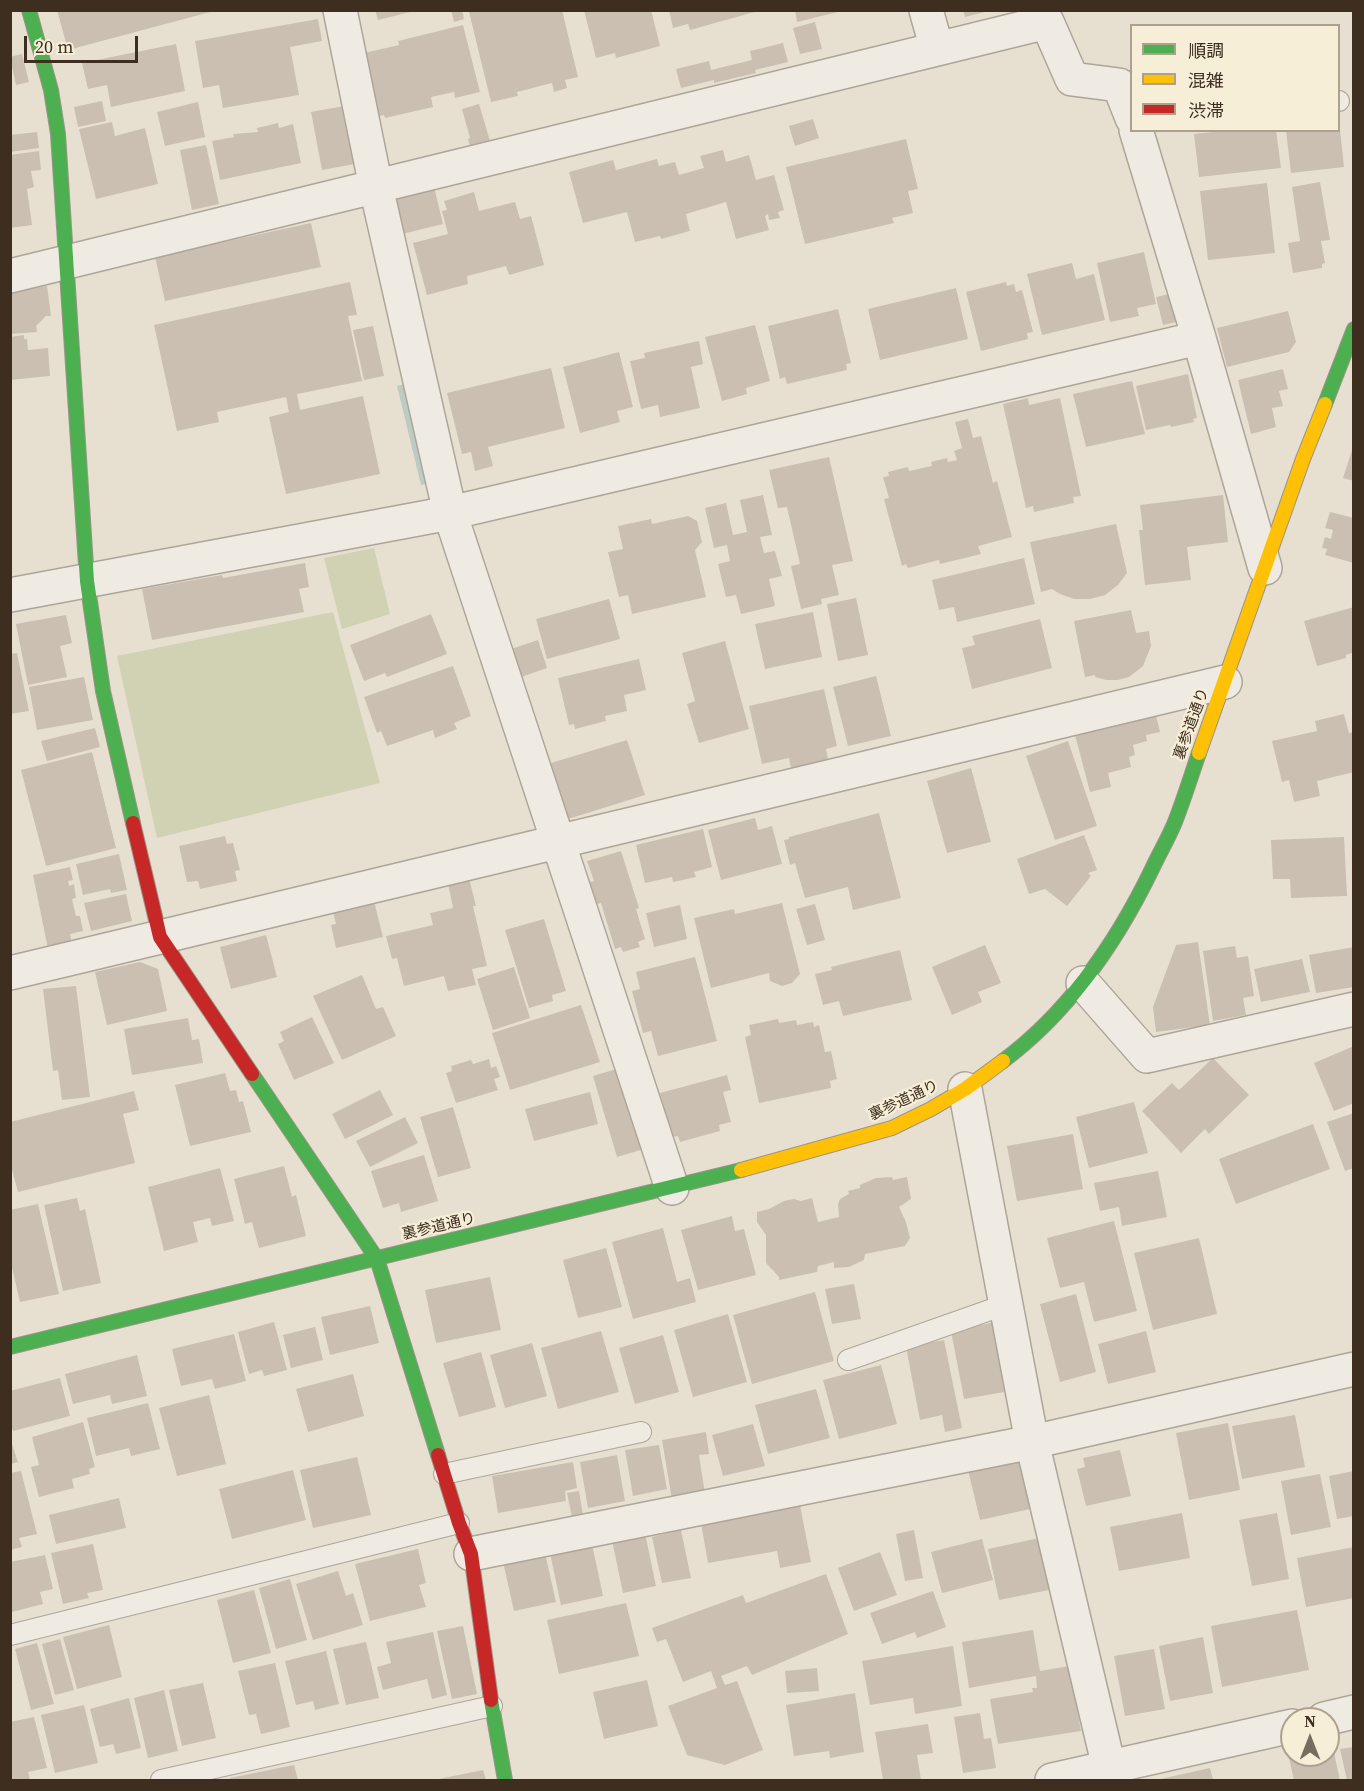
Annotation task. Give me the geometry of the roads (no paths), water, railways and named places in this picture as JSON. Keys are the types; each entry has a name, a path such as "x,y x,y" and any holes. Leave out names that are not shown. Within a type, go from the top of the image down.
{"street":[{"path":"29,10 51,90 58,134 87,581 103,691 160,937 377,1259 459,1523 471,1554 492,1706 506,1780"},
{"path":"340,10 376,187 450,513 672,1188"},
{"path":"926,10 937,50"},
{"path":"10,276 1047,22 1072,79 1119,85 1130,110"},
{"path":"1139,132 1264,568"},
{"name":"裏参道通り","path":"10,1347 772,1163 892,1128 965,1089 1050,1020 1112,944 1136,903 1174,824 1264,568 1353,329"},
{"path":"10,595 450,513 1199,338"},
{"path":"10,973 1225,682"},
{"path":"1083,982 1147,1056 1353,1010"},
{"path":"965,1089 1032,1442 1111,1774"},
{"path":"471,1554 1032,1442 1353,1369"},
{"path":"1052,1780 1111,1774 1280,1729"}],"lane":[{"path":"848,1360 1007,1304"},
{"path":"444,1474 641,1431"},
{"path":"10,1635 459,1523"},
{"path":"161,1780 492,1706"}]}
